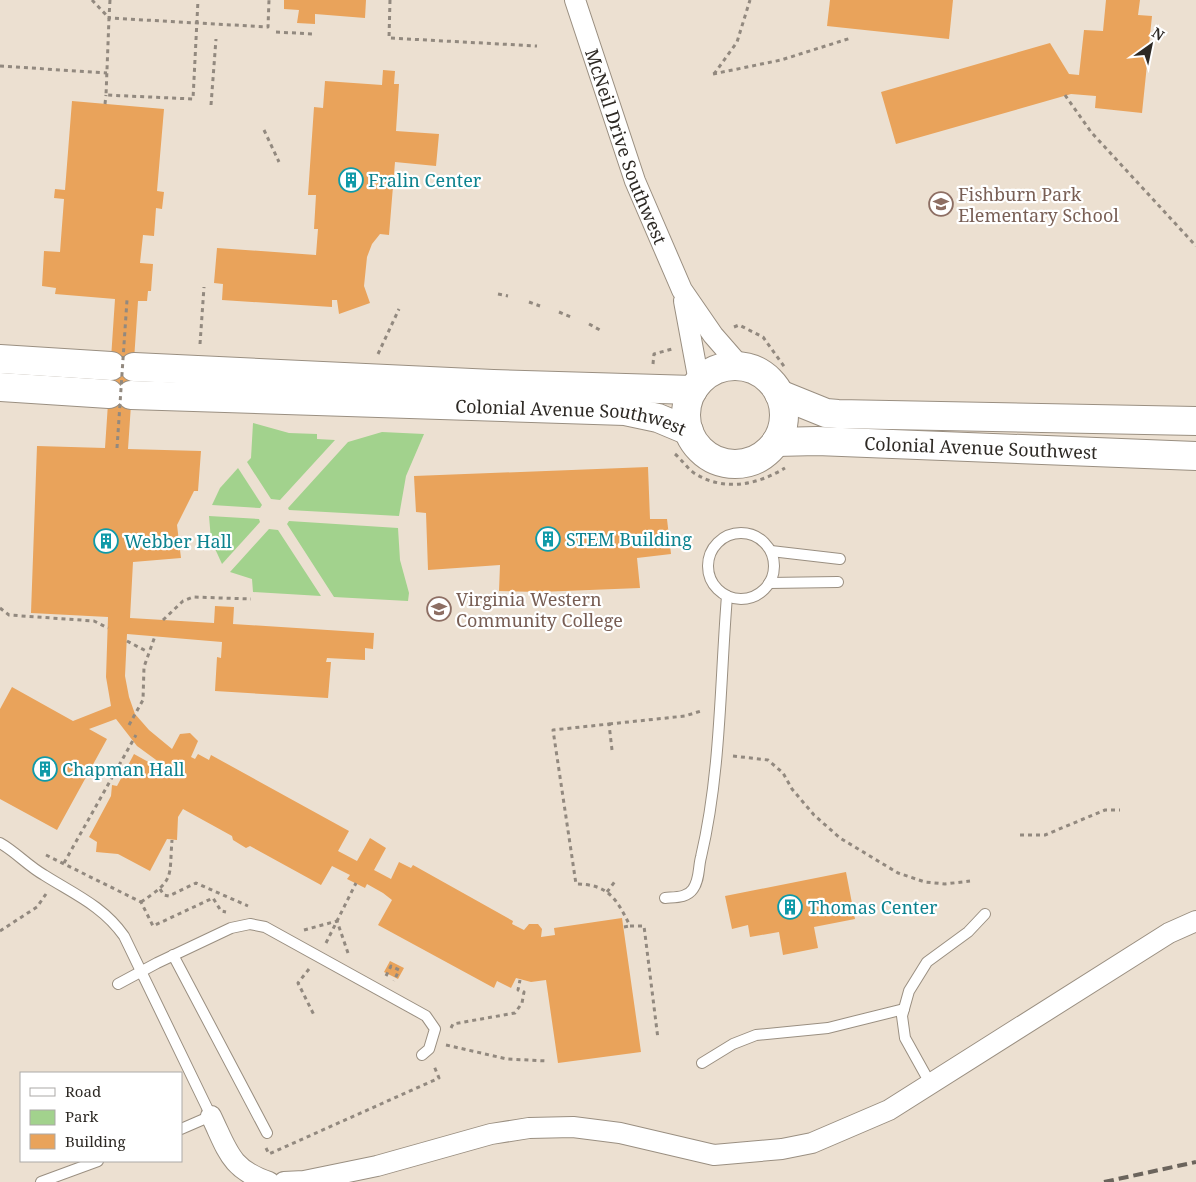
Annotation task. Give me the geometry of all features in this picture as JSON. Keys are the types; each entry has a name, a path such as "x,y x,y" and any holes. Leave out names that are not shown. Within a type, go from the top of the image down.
{"main road":[{"name":"Colonial Avenue Southwest","path":"0,359 493,384 696,386"},
{"name":"Colonial Avenue Southwest","path":"740,366 762,374 774,385 784,384 826,413 1196,422"},
{"path":"689,431 686,420 687,404 696,386 716,370 740,366"},
{"path":"776,442 781,433 784,417 784,384"},
{"name":"Colonial Avenue Southwest","path":"0,387 120,395 625,412 658,418 689,431 698,448 711,459 727,464 744,464 760,458 776,442 817,441 1196,456"}],"street":[{"name":"McNeil Drive Southwest","path":"575,0 635,181 682,290 716,339 740,366"},
{"name":"McNeil Drive Southwest","path":"682,290 696,386"},
{"path":"284,1182 304,1181 377,1166 491,1134 529,1128 573,1127 620,1133 714,1155 782,1149 812,1143 889,1110 1169,933 1196,922"},
{"path":"210,1116 234,1162 248,1175 269,1182"}],"lane":[{"path":"742,532 760,538 771,551 774,568 769,583 758,595 743,599 727,596 711,582 706,564 712,548 724,536 742,532"},
{"path":"771,551 840,559"},
{"path":"769,583 838,582"},
{"path":"665,898 684,897 692,891 698,880 698,867 710,817 727,596"},
{"path":"0,844 101,910 114,922 124,936 210,1116 182,1129"},
{"path":"930,1083 905,1038 902,1016 909,990 927,962 968,932 984,914"},
{"path":"118,984 173,955 231,928 250,924 265,927 426,1016 436,1029 434,1041 430,1049 422,1055"},
{"path":"173,955 267,1133"},
{"path":"702,1063 733,1044 756,1035 828,1028 904,1010"},
{"path":"42,1182 95,1162"}],"path":[{"path":"92,0 109,18 268,27 269,0"},
{"path":"105,104 110,0"},
{"path":"106,94 193,99 198,0"},
{"path":"390,0 389,38 536,46"},
{"path":"750,0 737,42 713,74 780,60 851,38"},
{"path":"276,32 313,34"},
{"path":"211,105 216,39"},
{"path":"0,66 107,73"},
{"path":"1065,95 1090,132 1196,246"},
{"path":"264,130 278,162"},
{"path":"200,344 204,287"},
{"path":"498,294 508,296"},
{"path":"117,448 127,300"},
{"path":"529,302 540,306"},
{"path":"378,354 399,309"},
{"path":"559,312 571,316"},
{"path":"589,324 600,330"},
{"path":"731,328 739,325 763,337 784,384"},
{"path":"653,369 654,354 677,348"},
{"path":"669,450 693,472 710,481 728,484 748,484 764,480 793,464"},
{"path":"164,620 184,601 193,597 251,599"},
{"path":"0,608 9,615 94,621 108,628"},
{"path":"129,725 143,700 143,676 148,652 155,636"},
{"path":"126,641 148,652"},
{"path":"630,926 620,904 607,892 590,884 576,884 554,730 686,716 701,711"},
{"path":"610,724 612,750"},
{"path":"0,931 36,908 54,881 136,735"},
{"path":"715,755 768,760 782,772 792,789 814,815 840,838 898,873 925,882 945,884 970,881"},
{"path":"1020,835 1045,835 1106,810 1120,810"},
{"path":"140,902 160,889 168,881 172,840"},
{"path":"41,852 140,902 150,920"},
{"path":"607,892 616,880"},
{"path":"160,889 164,895 169,896 196,883 248,907"},
{"path":"315,1017 298,983 319,956 356,883"},
{"path":"210,889 213,898"},
{"path":"298,932 337,921"},
{"path":"337,921 350,958"},
{"path":"624,927 644,926 658,1039"},
{"path":"385,979 392,966 399,970 393,983"},
{"path":"450,1030 454,1024 514,1013 522,1003 524,992 518,990 520,980"},
{"path":"434,1041 506,1059 547,1062"},
{"path":"263,1144 269,1154 439,1078 433,1060"}],"green space":[{"path":"253,423 289,433 317,434 317,439 335,440 280,500 271,499 247,462 251,458"},
{"path":"382,432 424,434 406,476 399,516 289,510 288,508 348,442"},
{"path":"238,468 262,505 260,508 212,505 220,488"},
{"path":"209,516 259,519 260,522 222,564 211,540"},
{"path":"289,521 398,528 400,560 409,593 408,601 334,597 287,524"},
{"path":"269,529 278,530 321,596 253,592 252,579 230,572"}],"building":[{"path":"284,0 366,0 365,18 315,14 315,24 297,23 299,10 284,9"},
{"path":"830,0 953,0 949,39 827,26"},
{"path":"1106,0 1140,0 1138,15 1152,16 1142,113 1095,108 1096,96 1071,94 896,144 881,92 1050,43 1069,74 1079,75 1084,30 1103,31"},
{"name":"Fralin Center","path":"383,70 395,71 394,84 399,84 396,131 439,134 436,166 395,162 389,235 380,234 372,244 367,257 364,286 370,303 339,314 337,300 332,300 332,307 222,300 223,284 214,283 217,248 316,255 318,229 314,229 316,195 308,195 314,107 323,108 325,81 382,85"},
{"path":"72,101 164,109 157,191 164,192 162,209 156,208 154,236 143,235 140,263 153,264 151,291 148,291 147,301 138,301 128,449 201,451 198,491 194,491 177,525 181,558 133,562 130,618 214,623 215,606 234,607 233,624 374,633 373,649 365,648 365,660 327,658 326,662 331,662 328,698 215,691 217,657 221,658 222,642 127,634 125,676 135,714 149,730 172,749 180,734 190,733 198,741 191,757 195,759 198,754 209,760 211,755 349,831 338,851 357,861 370,838 386,848 374,870 391,879 399,862 411,868 413,865 513,921 512,924 524,930 529,924 538,924 542,929 541,937 555,935 554,928 622,918 641,1052 558,1063 546,980 531,982 516,978 511,988 497,981 494,988 378,925 392,900 383,893 367,884 365,888 347,879 350,875 332,866 321,885 250,846 246,848 233,840 232,836 183,809 178,817 177,840 167,839 150,871 118,854 96,852 97,842 89,837 111,796 112,785 117,786 134,754 161,769 163,765 137,746 116,719 89,729 107,739 57,830 0,799 0,709 12,687 73,721 111,706 106,677 108,617 31,613 37,446 105,448 115,299 55,294 56,288 42,286 44,251 60,252 64,199 54,198 55,189 65,190"},
{"name":"STEM Building","path":"648,467 650,519 667,519 671,554 637,558 640,588 539,592 499,591 500,565 428,570 426,513 416,512 414,476"},
{"name":"Thomas Center","path":"846,872 855,919 814,927 818,948 783,955 779,932 750,937 748,925 732,929 725,896"},
{"path":"390,961 404,968 398,979 384,972"}],"railway":[{"path":"1104,1182 1196,1162"}],"place":[{"name":"Fralin Center","path":"351,180"},
{"name":"Fishburn Park Elementary School","path":"941,204"},
{"name":"STEM Building","path":"548,539"},
{"name":"Webber Hall","path":"106,541"},
{"name":"Virginia Western Community College","path":"439,609"},
{"name":"Chapman Hall","path":"45,769"},
{"name":"Thomas Center","path":"790,907"}]}
